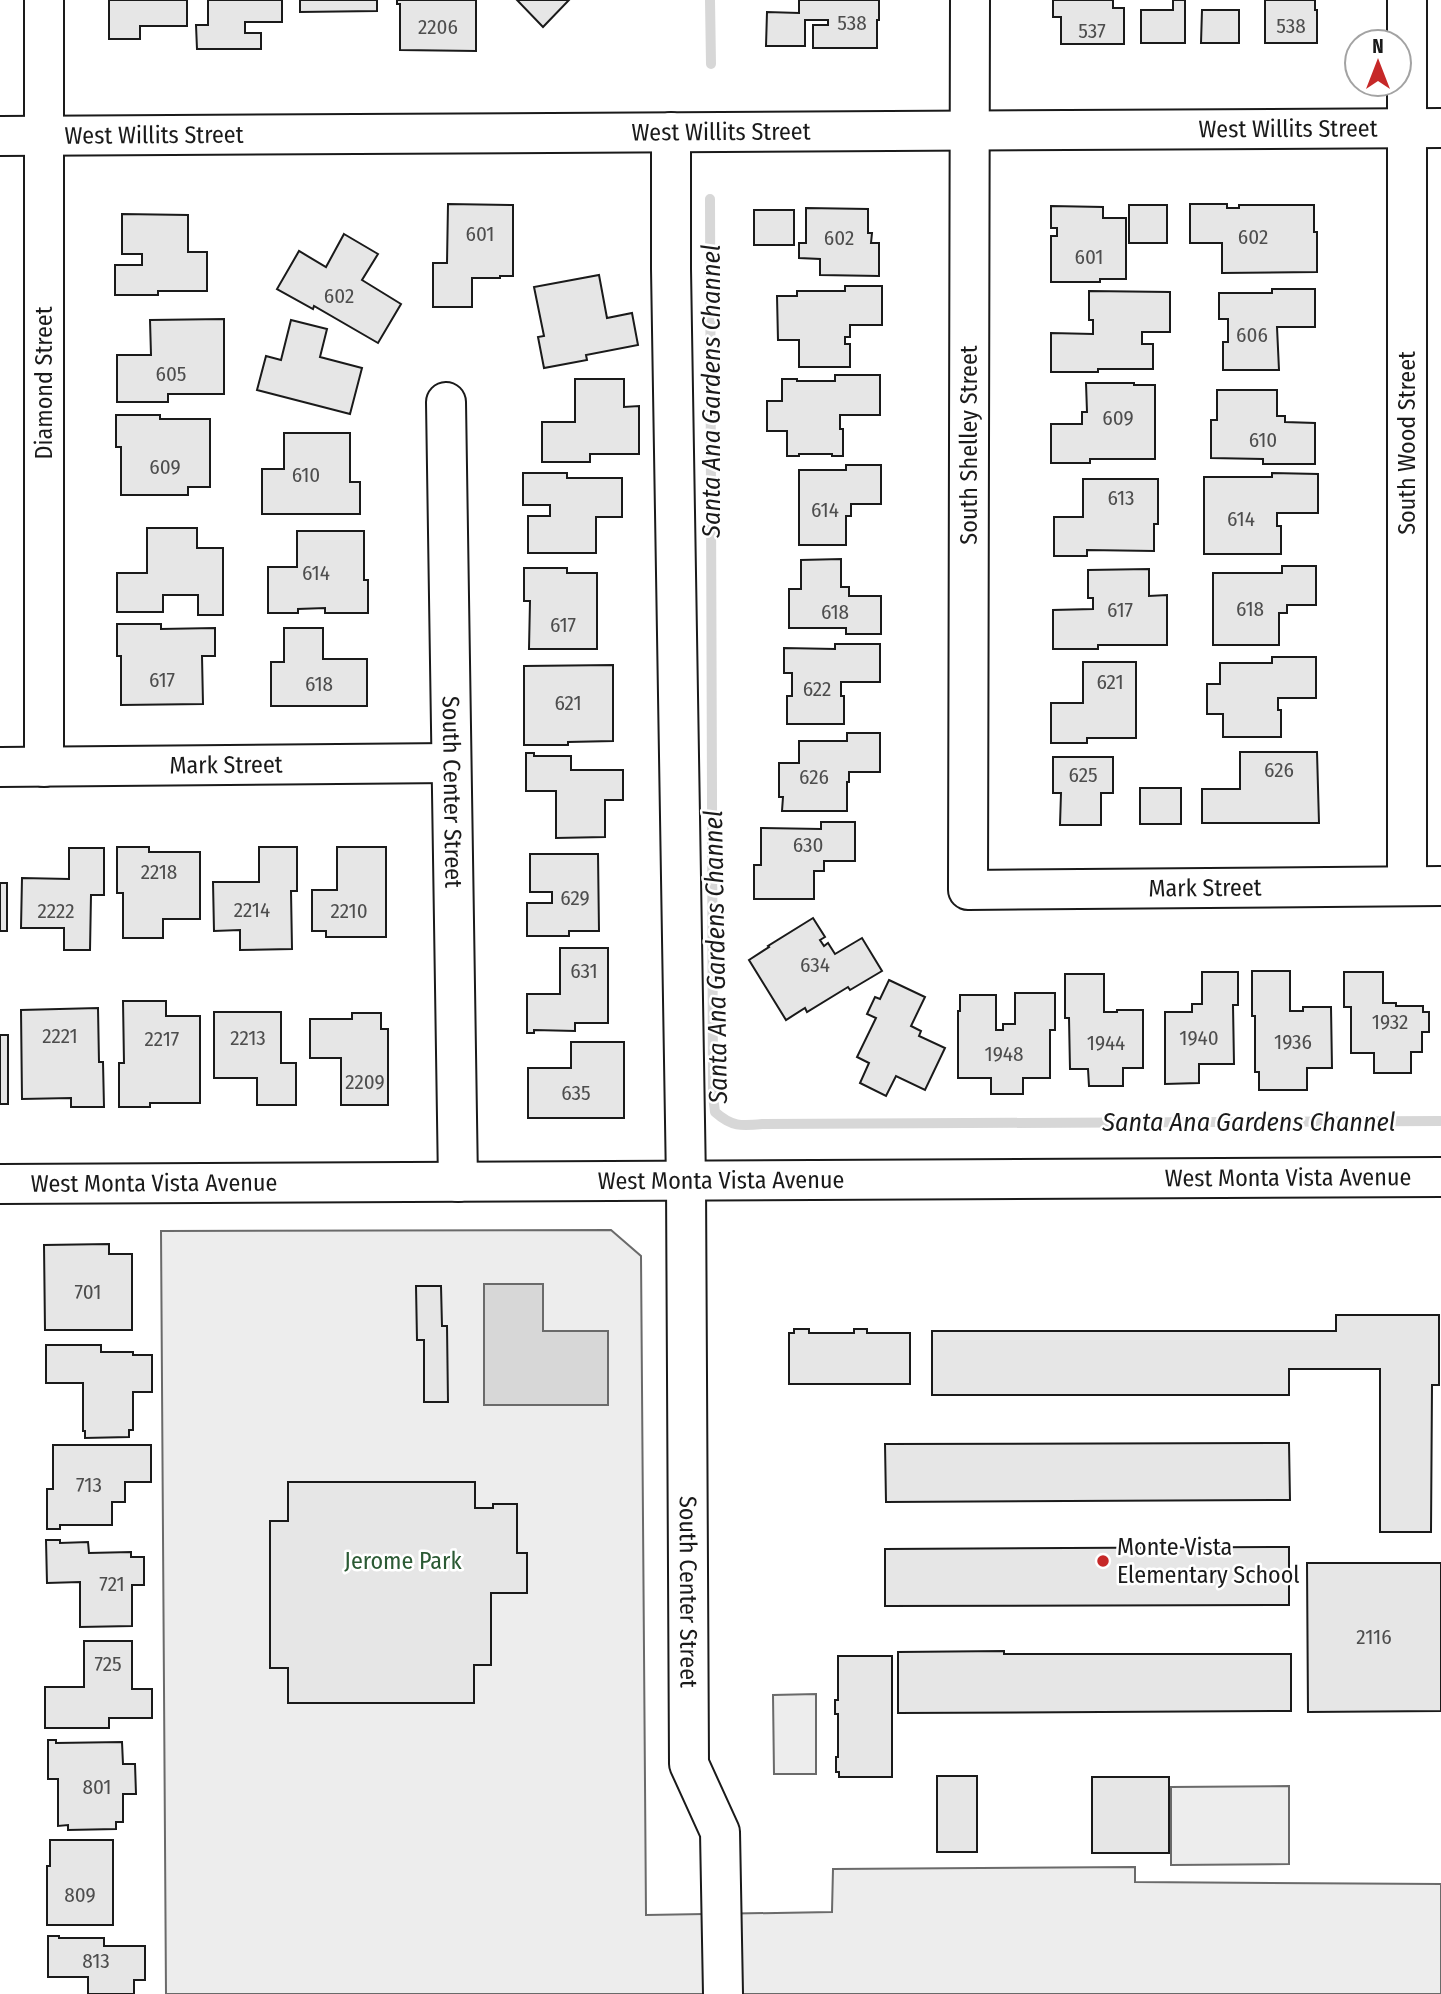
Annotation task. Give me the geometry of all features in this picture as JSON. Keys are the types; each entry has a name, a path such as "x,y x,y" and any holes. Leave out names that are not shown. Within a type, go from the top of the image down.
{"street":[{"name":"Diamond Street","path":"44,0 44,767"},
{"name":"South Shelley Street","path":"968,890 970,0"},
{"name":"South Wood Street","path":"1407,0 1424,128 1424,886"},
{"name":"West Willits Street","path":"0,136 1424,128"},
{"name":"South Center Street","path":"671,132 686,1182 689,1764 720,1832 723,1994"},
{"name":"South Center Street","path":"446,402 458,1182"},
{"name":"Mark Street","path":"0,767 452,763"},
{"name":"Mark Street","path":"968,890 1424,886"},
{"name":"West Monta Vista Avenue","path":"0,1184 1441,1177"}],"green space":[{"name":"Jerome Park","path":"611,1230 641,1256 646,1915 832,1912 833,1869 1135,1867 1135,1882 1441,1884 1441,1994 166,1994 161,1231"},
{"path":"816,1694 816,1774 774,1774 773,1695"},
{"path":"1289,1786 1289,1864 1171,1865 1171,1787"}],"shaded area":[{"path":"484,1284 543,1284 543,1331 608,1331 608,1405 484,1405"}],"building":[{"path":"109,0 187,0 187,26 140,26 140,39 109,39"},
{"path":"208,0 282,0 282,22 245,22 245,33 261,33 261,49 197,49 196,25 208,25"},
{"path":"300,0 377,0 377,11 300,12"},
{"path":"397,0 476,0 476,51 400,50 400,4 397,4"},
{"path":"517,0 569,0 543,27"},
{"path":"799,0 879,0 877,48 813,48 813,25 828,25 828,20 805,20 805,46 766,46 767,12 799,13"},
{"path":"1053,0 1113,0 1113,8 1124,8 1124,44 1061,44 1061,17 1053,17"},
{"path":"1173,0 1185,0 1185,43 1141,43 1141,10 1173,10"},
{"path":"1265,0 1315,0 1317,43 1265,43"},
{"path":"1202,10 1239,10 1239,43 1201,43"},
{"path":"448,204 513,205 513,276 472,278 472,307 433,307 433,263 447,263"},
{"path":"1190,204 1227,204 1227,208 1239,208 1239,205 1314,205 1317,272 1222,273 1222,243 1190,243"},
{"path":"1129,205 1167,205 1167,243 1129,243"},
{"path":"1051,206 1103,207 1103,218 1126,218 1126,279 1051,282 1051,236 1057,236 1057,228 1051,228"},
{"path":"806,208 868,209 868,233 872,233 871,243 879,243 879,276 820,275 820,259 799,258 799,243 806,243"},
{"path":"754,210 794,210 794,245 754,245"},
{"path":"122,214 188,215 188,252 207,252 207,291 158,291 158,295 115,295 115,265 142,265 142,254 122,254"},
{"path":"344,234 378,254 362,280 401,304 378,343 314,306 313,309 277,289 299,251 326,267"},
{"path":"599,275 607,318 632,313 638,345 586,355 587,360 544,368 538,337 544,336 534,287"},
{"path":"845,286 882,286 882,325 850,325 850,337 845,337 845,344 850,344 850,367 799,367 799,340 778,340 777,296 797,296 797,291 845,291"},
{"path":"1272,289 1315,289 1315,327 1277,327 1279,370 1223,370 1223,342 1228,342 1228,319 1219,319 1219,293 1272,293"},
{"path":"1089,291 1170,292 1170,332 1142,332 1142,344 1153,344 1153,369 1051,372 1051,333 1093,334 1093,320 1089,320"},
{"path":"224,319 224,394 168,394 168,402 117,402 117,355 151,355 150,320"},
{"path":"291,320 327,329 320,357 362,368 350,414 257,390 266,356 281,360"},
{"path":"835,375 880,375 880,415 840,415 843,456 787,456 787,431 767,431 767,401 782,401 782,379 835,381"},
{"path":"575,379 624,379 624,407 639,406 639,454 590,454 590,462 542,462 542,422 575,422"},
{"path":"1086,383 1155,385 1155,459 1090,459 1090,463 1051,463 1051,424 1082,424 1082,412 1087,412"},
{"path":"1217,390 1277,390 1277,416 1285,416 1285,422 1315,423 1315,464 1263,464 1263,459 1211,458 1211,420 1217,420"},
{"path":"116,415 160,415 160,419 210,419 210,487 188,487 188,495 121,495 121,447 116,447"},
{"path":"284,433 350,433 350,482 360,482 360,514 262,514 262,469 284,469"},
{"path":"846,465 881,465 881,504 851,504 851,516 846,516 846,545 799,545 799,470 846,470"},
{"path":"523,473 567,473 567,478 622,478 622,517 596,517 596,553 528,553 528,516 550,516 550,505 523,505"},
{"path":"1272,473 1318,474 1318,513 1277,513 1277,526 1281,526 1281,554 1204,554 1204,477 1272,477"},
{"path":"1083,479 1158,479 1158,524 1154,524 1154,551 1087,550 1087,556 1054,556 1054,517 1083,517"},
{"path":"147,528 197,528 197,548 223,548 223,615 198,615 198,595 163,595 163,612 117,612 117,573 147,573"},
{"path":"297,531 364,531 364,580 368,580 368,613 325,613 325,608 298,609 298,613 268,613 268,567 297,567"},
{"path":"841,559 841,587 849,587 849,596 881,596 881,634 846,634 846,628 789,628 789,589 801,589 801,560"},
{"path":"1282,566 1316,566 1316,605 1287,605 1287,613 1279,613 1279,645 1213,645 1213,573 1282,573"},
{"path":"524,568 567,568 567,573 597,573 597,649 529,649 530,601 524,601"},
{"path":"1149,569 1149,596 1167,595 1167,645 1098,645 1098,649 1053,649 1053,610 1093,609 1093,598 1088,598 1088,570"},
{"path":"117,624 161,624 161,629 215,628 215,656 202,656 203,704 121,705 121,656 117,656"},
{"path":"284,628 323,628 323,659 367,659 367,706 271,706 271,662 284,662"},
{"path":"835,644 880,644 880,682 841,682 844,724 787,724 787,696 792,696 792,673 784,673 784,648 835,649"},
{"path":"1272,657 1316,657 1316,698 1278,698 1281,737 1223,737 1223,714 1207,714 1207,684 1220,684 1220,663 1272,663"},
{"path":"1083,662 1136,662 1136,738 1087,738 1087,743 1051,743 1051,703 1083,703"},
{"path":"613,665 613,741 524,745 524,666"},
{"path":"847,733 880,733 880,772 849,772 847,811 782,811 783,797 779,797 779,763 799,763 799,741 847,741"},
{"path":"1240,752 1317,752 1319,823 1202,823 1202,789 1240,789"},
{"path":"526,753 534,753 534,756 571,756 571,770 623,770 623,800 605,800 605,837 556,838 556,791 526,791"},
{"path":"1053,757 1113,757 1113,793 1101,793 1101,825 1060,825 1061,793 1053,793"},
{"path":"1140,788 1181,788 1181,824 1140,824"},
{"path":"821,822 855,822 855,861 824,861 824,871 814,871 814,899 754,899 754,865 761,865 761,828 821,829"},
{"path":"117,847 149,847 149,852 200,852 200,919 163,919 163,938 123,938 123,893 117,893"},
{"path":"259,847 297,847 297,891 291,891 292,949 240,950 240,930 214,931 213,882 259,882"},
{"path":"337,847 386,847 386,937 326,937 326,931 312,931 312,890 337,890"},
{"path":"69,848 104,848 104,895 91,895 90,950 64,950 64,928 21,928 22,878 69,879"},
{"path":"530,854 598,854 599,931 569,931 569,936 527,936 527,903 552,903 552,892 530,892"},
{"path":"0,883 7,883 7,931 0,931"},
{"path":"813,918 825,937 820,940 824,946 828,943 835,954 862,938 882,971 850,990 848,987 807,1012 805,1008 786,1020 749,960"},
{"path":"560,948 608,948 608,1023 575,1023 575,1031 534,1030 534,1033 527,1033 527,994 560,994"},
{"path":"1252,971 1290,971 1290,1011 1303,1011 1303,1007 1331,1007 1332,1068 1307,1068 1307,1090 1259,1090 1259,1072 1255,1072"},
{"path":"1202,972 1238,972 1238,1005 1233,1005 1234,1064 1199,1064 1199,1083 1165,1084 1165,1012 1192,1012 1192,1004 1202,1004"},
{"path":"1344,972 1383,972 1383,1003 1423,1006 1423,1012 1429,1012 1429,1032 1422,1032 1422,1052 1411,1052 1411,1073 1374,1073 1374,1053 1351,1053 1351,1007 1344,1007"},
{"path":"1065,974 1104,974 1104,1012 1143,1010 1143,1068 1123,1068 1123,1086 1089,1086 1088,1069 1070,1069 1069,1018 1065,1018"},
{"path":"889,980 925,997 911,1026 921,1031 919,1036 945,1048 925,1090 896,1076 886,1096 860,1083 869,1063 857,1057 876,1018 867,1014 875,997 880,999"},
{"path":"1015,993 1055,993 1055,1030 1050,1030 1050,1078 1023,1078 1023,1094 991,1094 991,1078 958,1078 960,995 996,995 996,1030 1003,1030 1003,1024 1015,1024"},
{"path":"123,1001 166,1001 166,1016 200,1016 200,1103 150,1103 150,1107 119,1107 119,1063 124,1063"},
{"path":"98,1008 99,1062 103,1062 104,1107 71,1107 71,1098 22,1099 21,1010"},
{"path":"214,1012 281,1012 281,1063 296,1063 296,1105 257,1105 257,1078 214,1078"},
{"path":"352,1013 381,1013 381,1029 388,1029 388,1105 341,1105 341,1058 310,1058 310,1019 352,1019"},
{"path":"0,1035 8,1035 8,1104 0,1104"},
{"path":"571,1042 624,1042 624,1118 528,1118 528,1068 571,1068"},
{"path":"109,1244 109,1254 132,1254 132,1330 45,1330 44,1245"},
{"path":"416,1286 441,1286 442,1326 447,1326 448,1402 424,1402 424,1340 417,1340"},
{"path":"1336,1315 1439,1315 1439,1385 1432,1385 1431,1532 1380,1532 1380,1369 1289,1369 1289,1395 932,1395 932,1331 1336,1331"},
{"path":"794,1329 809,1329 809,1333 854,1333 854,1329 867,1329 867,1333 910,1333 910,1384 789,1384 789,1333 794,1333"},
{"path":"46,1345 101,1345 101,1352 152,1355 152,1392 133,1392 133,1430 129,1430 129,1437 85,1438 83,1383 46,1383"},
{"path":"1289,1443 1290,1500 886,1502 885,1444"},
{"path":"53,1445 151,1445 151,1482 125,1482 125,1502 112,1502 112,1525 60,1525 60,1529 47,1529 47,1489 53,1489"},
{"path":"288,1482 475,1482 475,1508 493,1508 493,1504 517,1504 517,1553 527,1553 527,1593 491,1593 491,1665 474,1665 474,1703 288,1703 288,1668 270,1668 270,1521 288,1521"},
{"path":"46,1540 60,1540 60,1543 88,1542 89,1553 131,1552 131,1557 144,1557 144,1585 132,1585 132,1626 80,1627 80,1582 47,1583"},
{"path":"1289,1547 1289,1605 885,1606 885,1549"},
{"path":"1307,1563 1441,1563 1441,1711 1308,1712"},
{"path":"84,1641 132,1641 132,1689 152,1689 152,1718 109,1718 109,1728 45,1728 45,1687 84,1687"},
{"path":"1004,1651 1004,1654 1291,1654 1291,1711 898,1713 898,1652"},
{"path":"838,1656 892,1656 892,1777 839,1777 839,1772 836,1772 838,1714 835,1714 835,1700 838,1700"},
{"path":"48,1740 56,1740 56,1743 122,1742 123,1764 135,1764 136,1794 123,1794 123,1822 116,1822 116,1829 68,1830 68,1825 58,1826 58,1779 48,1779"},
{"path":"937,1776 977,1776 977,1852 937,1852"},
{"path":"1092,1777 1169,1777 1169,1853 1092,1853"},
{"path":"50,1840 113,1840 113,1925 47,1925"},
{"path":"48,1936 104,1938 104,1946 145,1946 145,1980 134,1980 134,1994 88,1994 88,1977 48,1977"}],"waterway":[{"name":"Santa Ana Gardens Channel","path":"710,0 711,64"},
{"name":"Santa Ana Gardens Channel","path":"710,199 715,1112 732,1123 743,1125 1441,1121"}],"place":[{"name":"Monte Vista Elementary School","path":"1103,1561"}]}
